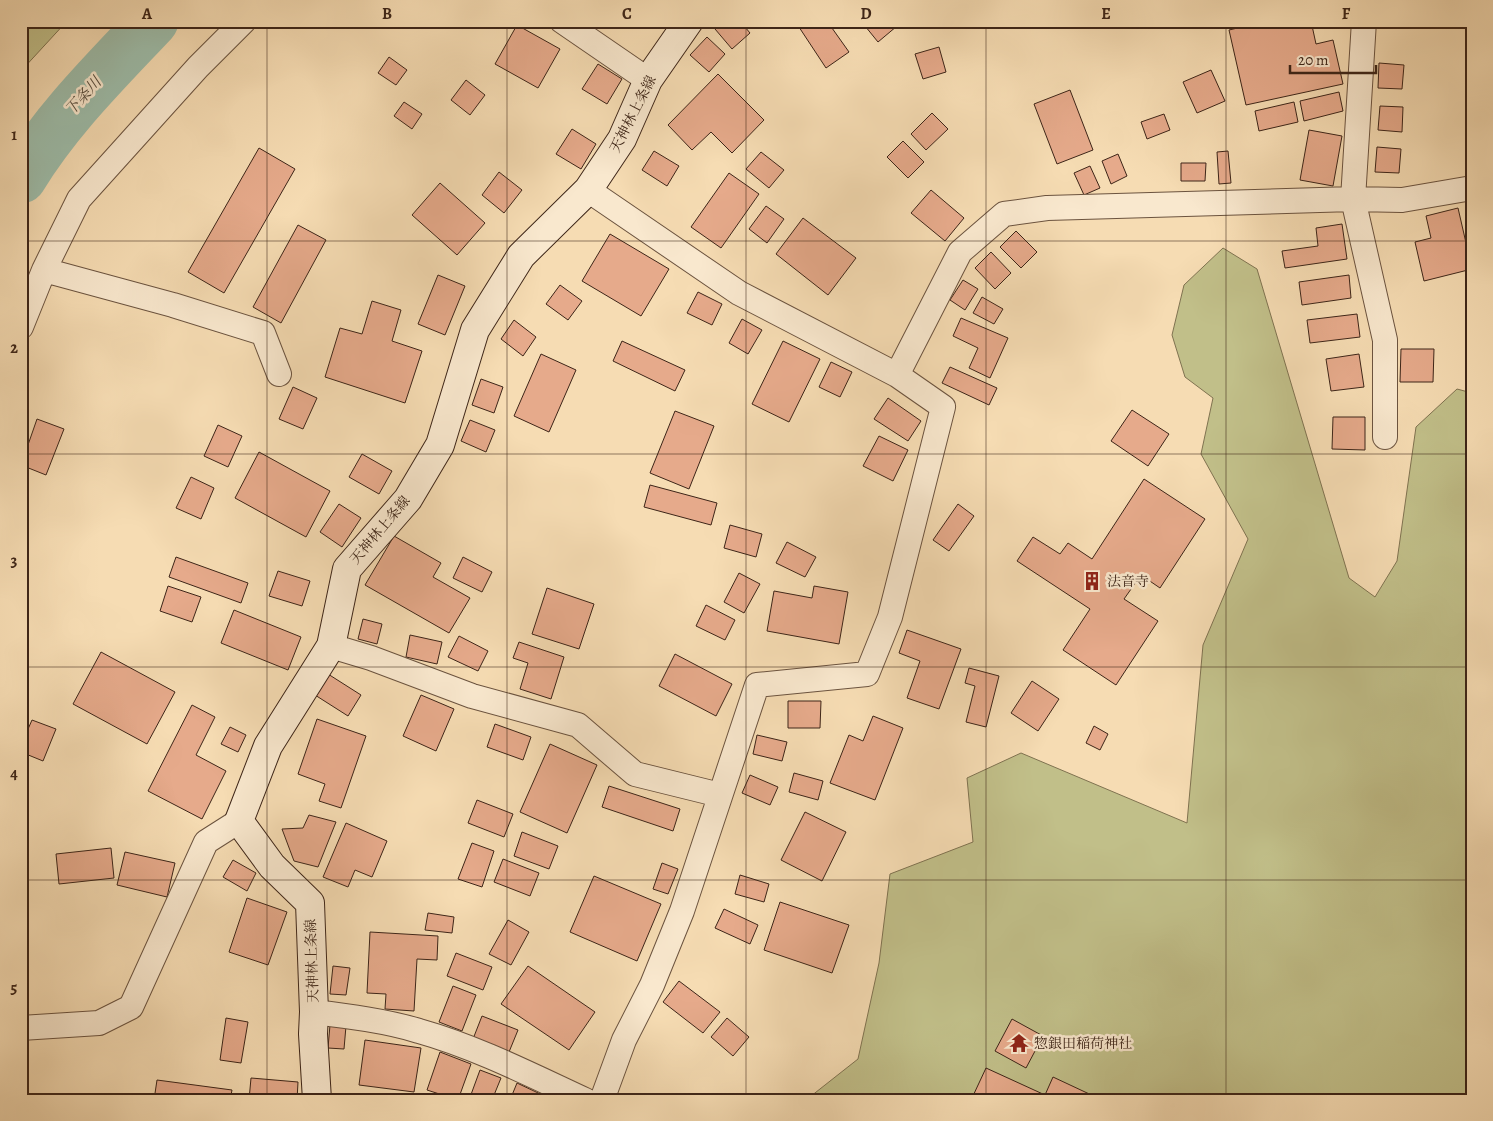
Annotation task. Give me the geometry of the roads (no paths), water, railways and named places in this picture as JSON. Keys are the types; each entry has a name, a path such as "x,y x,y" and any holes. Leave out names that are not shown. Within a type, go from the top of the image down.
{"main road":[{"name":"天神林上条線","path":"317,1100 312,1034 314,1012 310,903 272,866 239,821 268,746 331,646 348,569 408,500 440,445 475,330 521,256 588,190 622,139 648,80 689,21"}],"street":[{"path":"21,327 44,270 79,199 198,67 244,21"},
{"path":"562,21 648,80"},
{"path":"1364,21 1353,199 1385,340 1385,437"},
{"path":"897,376 960,252 1004,214 1046,208 1353,199 1402,200 1472,188"},
{"path":"588,190 739,294 897,376 943,407 890,617 867,674 757,685 682,911 652,985 624,1040 602,1100"},
{"path":"44,270 173,305 263,333 278,374"},
{"path":"331,646 371,658 472,696 578,725 635,774 720,795"},
{"path":"21,1028 99,1023 131,1007 206,842 239,821"},
{"path":"314,1012 343,1015 419,1030 484,1054 585,1100"}],"waterway":[{"name":"下条川","path":"21,178 66,115 153,21"}],"place":[{"name":"法音寺","path":"1092,581"},
{"name":"惣銀田稲荷神社","path":"1019,1043"}]}
